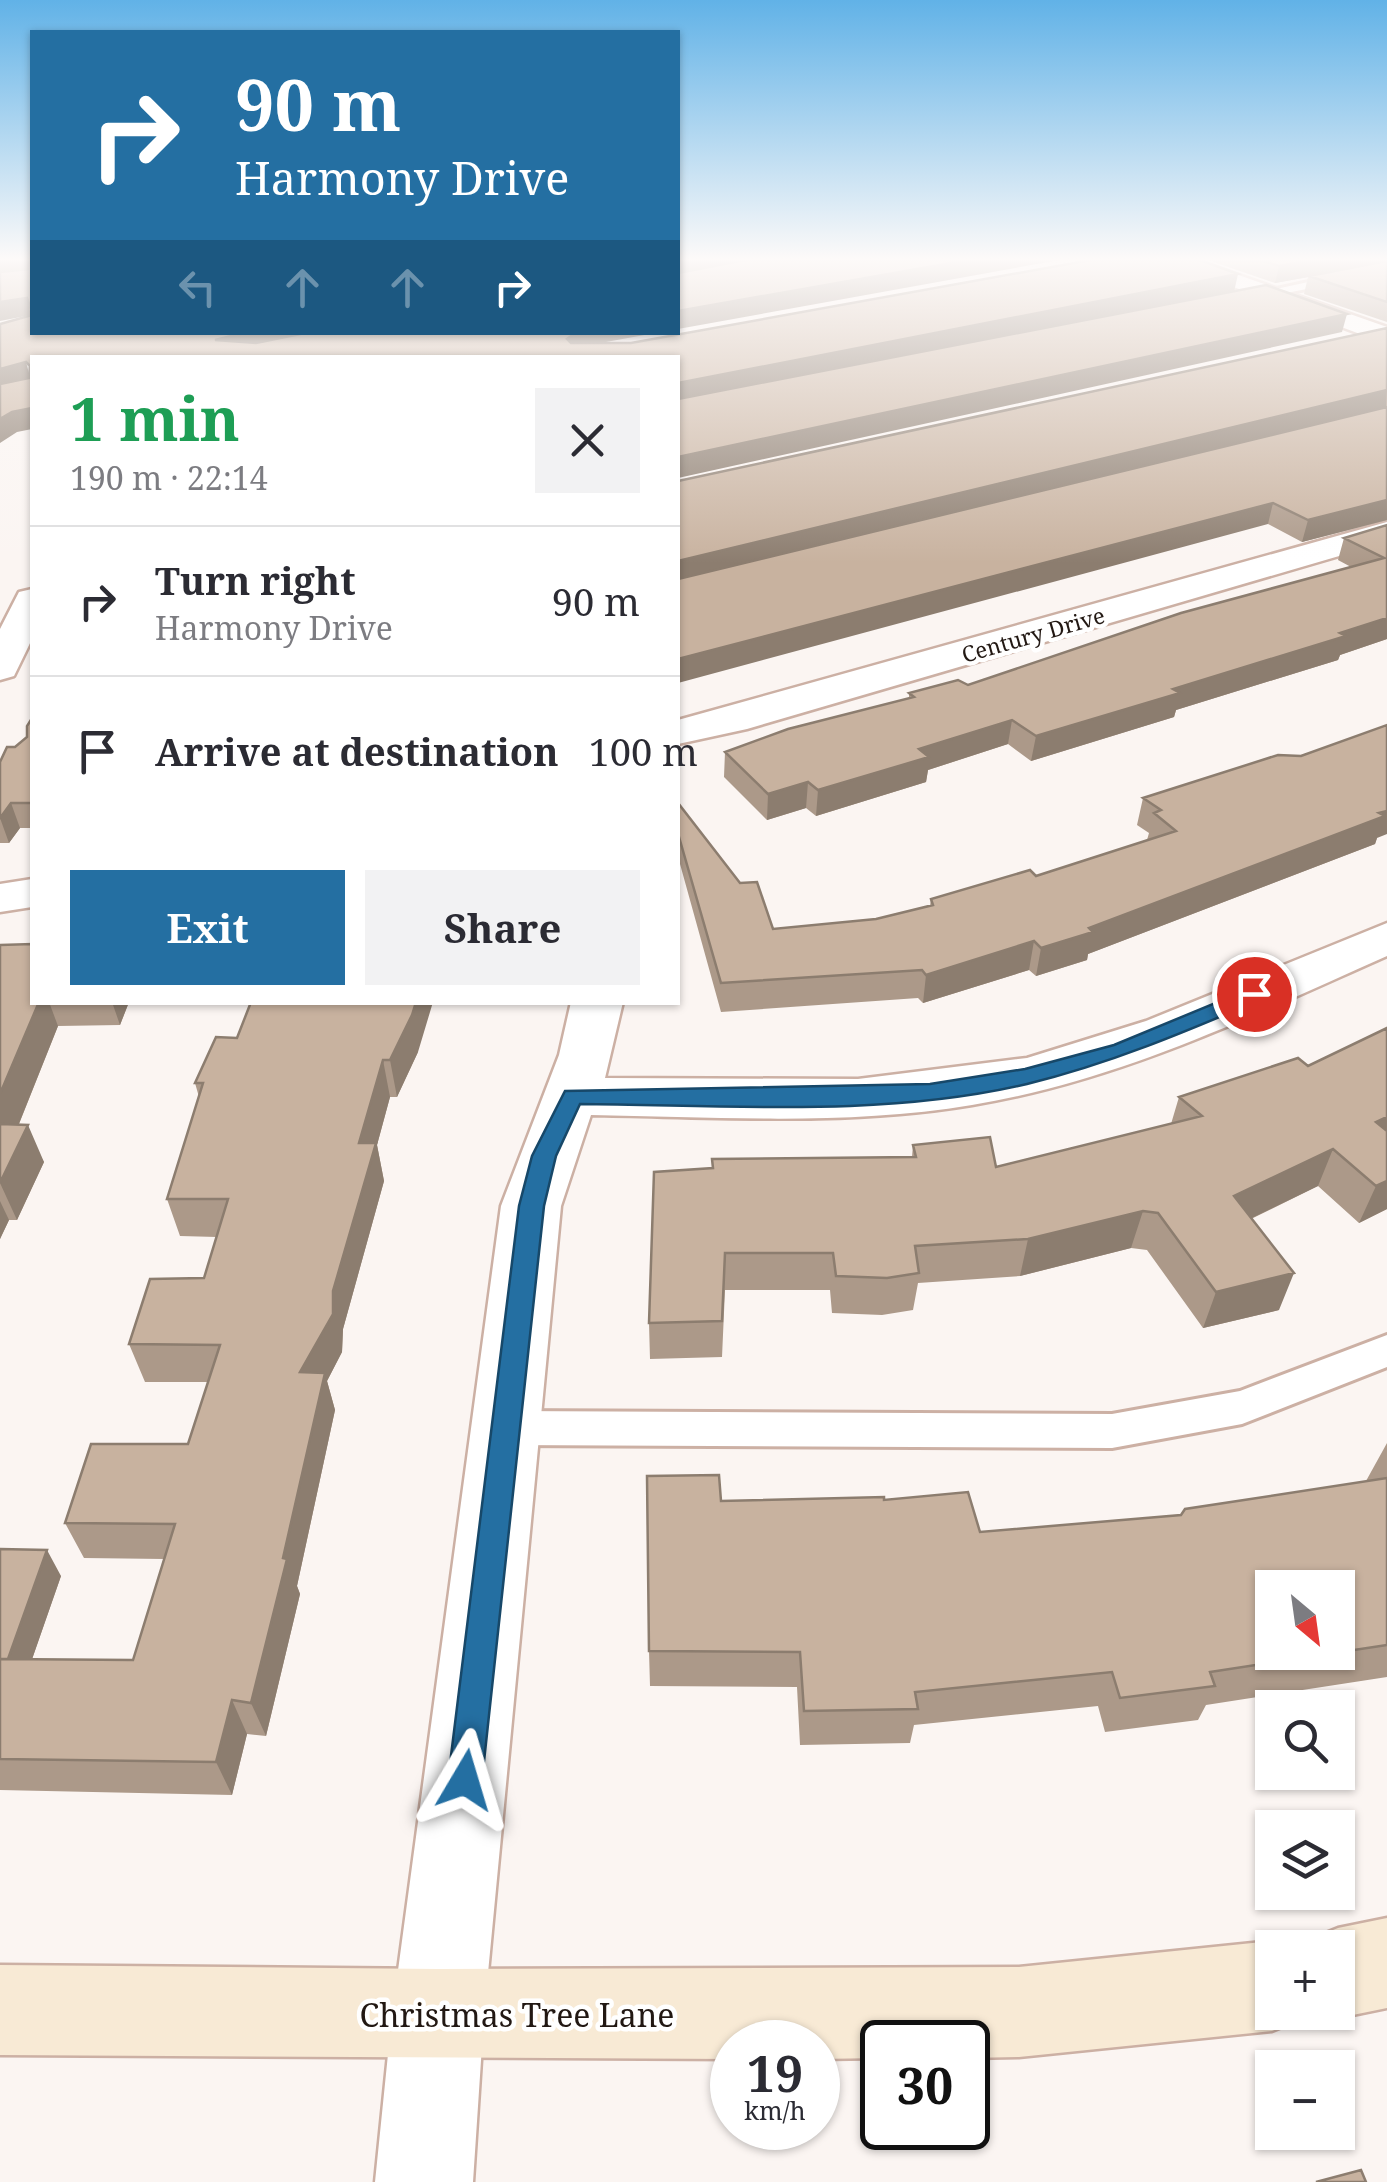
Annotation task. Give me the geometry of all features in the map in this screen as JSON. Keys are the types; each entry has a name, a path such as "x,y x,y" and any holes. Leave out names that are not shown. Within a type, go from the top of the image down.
{"street":[{"name":"Century Drive","path":"680,732 733,720 1387,532"},
{"path":"16,646 30,606"},
{"path":"0,898 30,894"},
{"path":"573,1096 830,1097 930,1092 1025,1077 1122,1050 1387,938"},
{"path":"424,2182 438,2015 531,1206 544,1156 573,1096 592,1040 597,1005"},
{"path":"1355,1970 1387,1963"},
{"name":"Christmas Tree Lane","path":"0,2010 438,2015 1020,2012 1255,1988"}],"lane":[{"path":"506,1428 961,1427 1112,1432 1242,1408 1387,1350"}],"building":[{"path":"0,359 30,359 30,366 26,362 0,369"},
{"path":"680,359 802,359 680,383"},
{"path":"885,359 1137,359 680,457 680,399"},
{"path":"1244,359 1387,359 1387,390 680,561 680,481"},
{"path":"30,366 30,408 0,419 0,384 29,378"},
{"path":"1387,407 1387,500 1308,520 1273,503 680,658 680,579"},
{"path":"1387,525 1387,618 1340,633 1346,636 1173,689 1180,693 1036,736 1012,720 919,749 929,757 818,790 808,782 768,794 725,752 788,729 914,697 909,693 958,680 968,685 1181,613 1384,558 1344,538"},
{"path":"30,721 30,803 11,803 0,818 0,762 7,747 15,747 27,737"},
{"path":"1387,725 1387,811 1379,813 1385,816 1089,928 1093,932 1041,948 1034,941 926,975 922,970 721,983 680,840 680,806 740,883 757,882 773,929 876,919 933,905 931,899 1030,870 1036,876 1176,831 1154,813 1161,810 1143,798 1278,755 1301,756"},
{"path":"30,944 30,1005 38,1005 0,1094 0,945"},
{"path":"250,1005 415,1005 390,1060 383,1060 359,1143 376,1143 333,1291 333,1314 300,1372 325,1373 283,1558 287,1559 251,1703 232,1700 216,1762 0,1759 0,1659 133,1660 175,1524 65,1523 91,1444 188,1444 220,1345 129,1344 150,1279 204,1278 228,1199 167,1199 203,1083 195,1083 216,1037 237,1038"},
{"path":"1387,1028 1387,1117 1376,1122 1387,1131 1387,1181 1376,1186 1333,1149 1234,1196 1294,1273 1216,1292 1158,1213 1143,1211 1028,1239 915,1246 919,1273 887,1278 836,1276 833,1253 725,1253 722,1321 649,1323 654,1172 713,1168 712,1159 916,1157 913,1145 990,1137 996,1167 1202,1116 1179,1097 1298,1058 1308,1066"},
{"path":"0,1124 28,1125 0,1183"},
{"path":"719,1475 721,1501 884,1500 968,1492 980,1532 1181,1515 1185,1509 1387,1478 1387,1645 1355,1650 1355,1570 1255,1570 1255,1665 1210,1672 1215,1686 1120,1698 1112,1672 915,1692 918,1709 804,1711 800,1652 649,1651 647,1476"},
{"path":"0,1549 47,1550 8,1659 0,1659"},
{"path":"1361,2170 1366,2182 1316,2182"}],"route":[{"path":"465,1780 531,1206 544,1156 573,1096 830,1097 930,1092 1025,1077 1122,1050 1254,994"}]}
